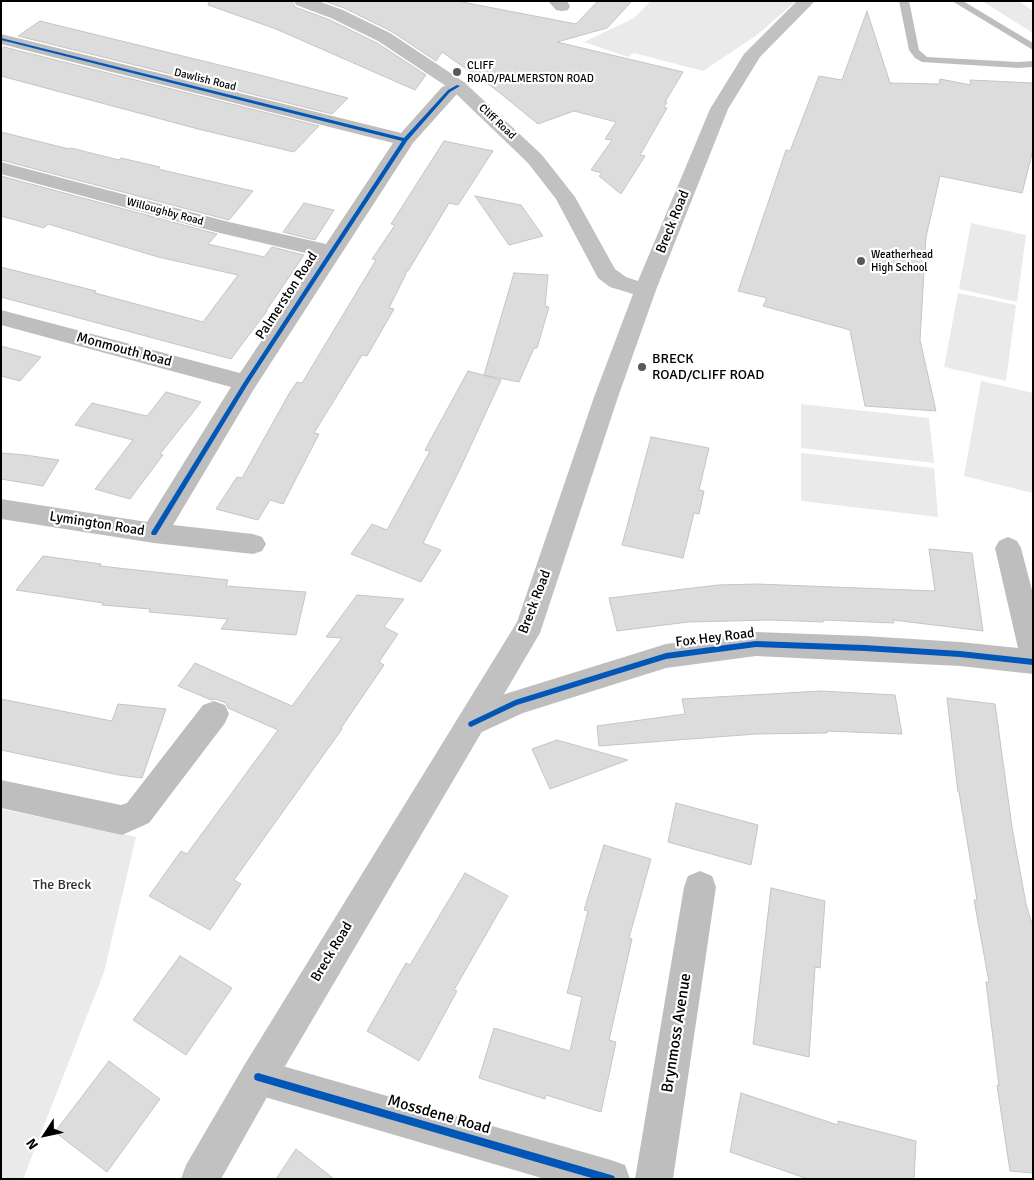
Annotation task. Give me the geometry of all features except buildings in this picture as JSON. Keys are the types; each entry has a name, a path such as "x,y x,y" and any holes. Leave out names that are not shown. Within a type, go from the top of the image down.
{"main road":[{"name":"Cliff Road","path":"302,1 337,14 384,37 458,86 536,159 566,197 606,273 618,282 645,290"},
{"name":"Breck Road","path":"200,1179 258,1077 403,833 530,625 606,397 645,290 719,109 753,54 807,1"}],"street":[{"name":"Dawlish Road","path":"1,39 405,140"},
{"name":"Palmerston Road","path":"154,533 246,383 405,140 449,90 458,86"},
{"name":"Willoughby Road","path":"1,168 219,226 331,252"},
{"name":"Monmouth Road","path":"1,317 246,383"},
{"name":"Lymington Road","path":"1,509 154,533 253,544"},
{"path":"1008,548 1033,653"},
{"name":"Fox Hey Road","path":"471,724 515,703 666,656 756,644 960,654 1033,662"},
{"path":"1,794 122,820 138,813 214,714"},
{"name":"Brynmoss Avenue","path":"654,1179 700,887"},
{"name":"Mossdene Road","path":"258,1077 611,1179"}],"lane":[{"path":"904,1 914,50 918,56 925,60 1018,65 1033,64"},
{"path":"956,1 1033,48"}],"green space":[{"path":"651,1 796,1 757,35 703,71 634,53 628,57 584,42 634,18"},
{"path":"982,1 1019,1 1033,11 1033,33"},
{"path":"971,223 1026,235 1017,302 959,289"},
{"path":"958,293 1016,305 1006,381 944,367"},
{"path":"981,381 1033,393 1033,493 964,476"},
{"path":"801,404 929,418 934,463 801,448"},
{"path":"801,453 934,468 938,517 801,501"},
{"name":"The Breck","path":"1,809 136,837 104,972 23,1179 1,1179"}],"cycle path":[{"path":"1,39 405,140"},
{"path":"154,533 246,383 405,140 449,91 458,86"},
{"path":"471,724 515,703 666,656 756,644 960,654 1033,662"},
{"path":"258,1077 611,1179"}],"place":[{"name":"CLIFF ROAD/PALMERSTON ROAD","path":"457,72"},
{"name":"Weatherhead High School","path":"861,261"},
{"name":"BRECK ROAD/CLIFF ROAD","path":"642,367"}]}
